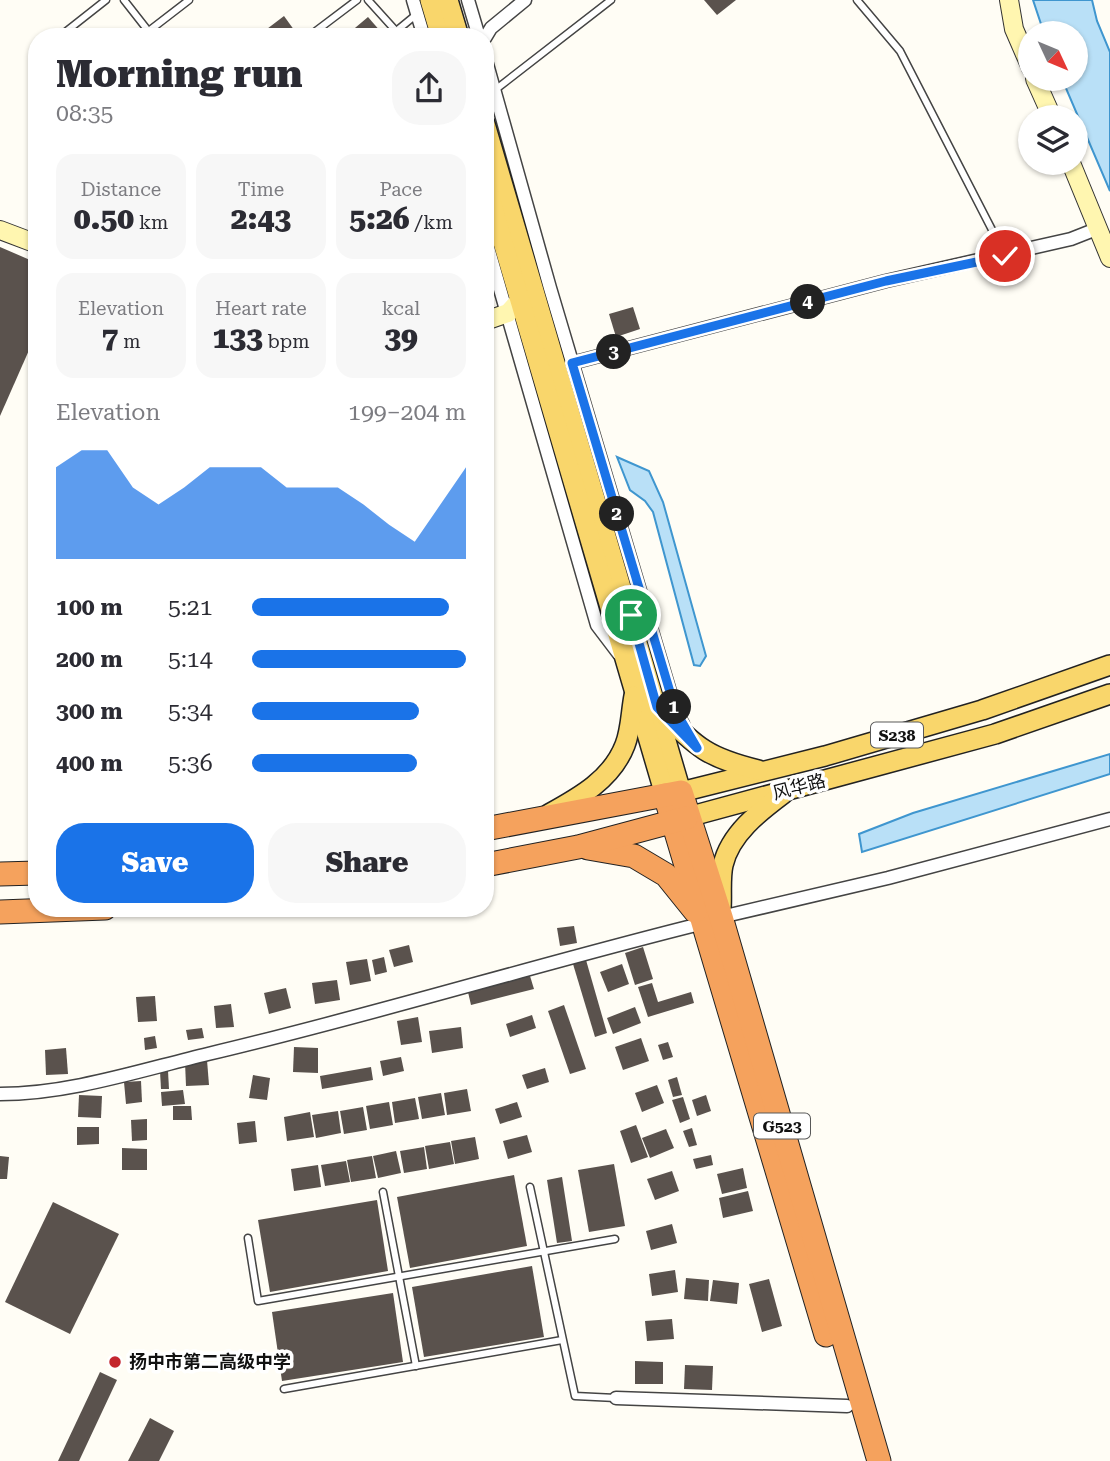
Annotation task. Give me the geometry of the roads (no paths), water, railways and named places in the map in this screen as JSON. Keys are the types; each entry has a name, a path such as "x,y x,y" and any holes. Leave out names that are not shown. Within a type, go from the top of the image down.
{"highway":[{"name":"风华路","path":"494,827 673,794"},
{"name":"G523","path":"673,794 879,1461"},
{"name":"风华路","path":"494,863 578,847 680,820"},
{"path":"578,847 634,856 666,875 713,920"},
{"path":"0,874 28,873"},
{"path":"0,912 28,911"},
{"name":"G523","path":"713,920 862,1461"}],"main road":[{"path":"448,0 456,28"},
{"path":"424,7 436,28"},
{"path":"494,161 528,299 627,665 673,794"},
{"path":"494,206 528,299 657,707 673,794"},
{"name":"风华路","path":"673,794 763,772 982,710 1110,665"},
{"path":"542,818 578,798 610,773 626,744 635,691"},
{"name":"风华路","path":"680,820 995,734 1110,694"},
{"path":"657,707 697,748 725,762 763,772"},
{"path":"713,920 723,863 737,835 790,789"}],"street":[{"path":"413,0 424,7 424,28"},
{"path":"468,0 476,28"},
{"path":"491,28 526,0"},
{"path":"1009,0 1018,38"},
{"path":"494,87 528,299"},
{"path":"1076,175 1110,258"},
{"path":"572,363 886,281 1005,256 1071,239 1099,228"},
{"path":"0,230 28,241"},
{"path":"494,250 572,363 676,712 697,748"},
{"path":"494,316 528,299"},
{"path":"0,1094 18,1094 87,1083 323,1027 545,963 888,878 1110,819"},
{"path":"616,1398 846,1406"}],"lane":[{"path":"70,28 106,0"},
{"path":"124,0 145,28"},
{"path":"157,28 190,0"},
{"path":"320,28 357,0"},
{"path":"368,0 393,28"},
{"path":"495,90 518,75 611,0"},
{"path":"858,0 900,51 1005,256"},
{"path":"400,28 424,7"},
{"path":"530,1187 575,1396 616,1398"},
{"path":"383,1192 416,1366"},
{"path":"248,1238 258,1301 615,1239"},
{"path":"284,1389 562,1340"}],"water":[{"path":"1033,0 1092,0 1097,21 1110,52 1110,191 1088,140 1088,105 1073,105 1067,91 1088,91 1088,21 1040,21"},
{"path":"617,457 649,471 663,502 706,656 700,666 694,665 653,512 645,501 630,490"},
{"path":"1110,754 1110,774 862,852 859,834 913,813"}],"place":[{"name":"扬中市第二高级中学","path":"115,1362"}]}
